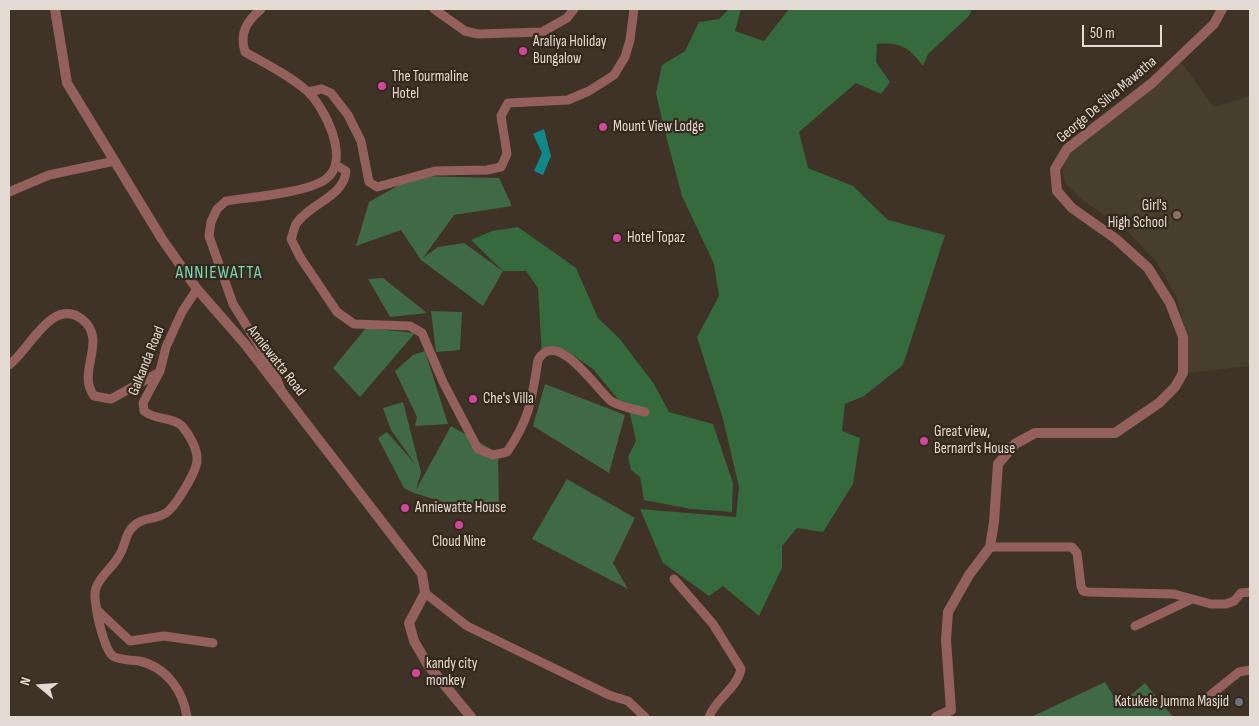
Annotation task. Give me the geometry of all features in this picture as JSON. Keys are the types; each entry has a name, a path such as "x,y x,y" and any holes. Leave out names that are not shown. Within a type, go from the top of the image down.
{"street":[{"name":"Anniewatta Road","path":"55,9 67,83 162,239 197,289 245,344 422,574 425,593"},
{"path":"261,9 250,18 242,34 246,52 308,92 328,122 335,141 336,164 326,179 301,189 226,201 217,209 211,222 209,236 233,304 273,368 282,392"},
{"path":"434,9 465,31 478,34 542,32 567,18 574,9"},
{"path":"308,92 322,89 331,93 348,115 361,141 369,182 372,186 435,170 487,170 501,167 507,154 501,116 508,103 568,100 589,91 614,75 625,57 630,40 634,9"},
{"name":"George De Silva Mawatha","path":"936,717 952,714 946,640 948,612 969,575 990,547 994,522 998,464 1015,444 1035,433 1115,433 1159,403 1175,387 1183,373 1183,337 1170,303 1148,268 1116,239 1072,208 1057,191 1055,169 1067,149 1152,83 1214,24 1222,9"},
{"path":"9,192 49,175 115,161"},
{"path":"336,164 346,171 345,181 341,187 307,212 295,225 291,239 338,312 354,324 410,326 422,333 443,382 478,449 493,455 507,452 521,432 530,409 538,360 542,353 550,350 560,352 576,363 612,402 645,412"},
{"name":"Galkanda Road","path":"187,717 185,707 174,684 160,668 152,664 114,656 107,650 96,610 95,591 99,581 120,554 131,528 137,523 165,514 174,506 197,463 196,452 183,427 149,415 144,411 143,403 160,371 166,347 182,312 197,289"},
{"path":"9,365 16,360 32,337 54,317 61,314 73,315 82,319 90,328 94,345 86,380 94,396 111,399 160,371"},
{"path":"990,547 1072,548 1077,553 1083,591 1174,594 1211,604 1226,604 1234,601 1241,593 1250,592"},
{"path":"674,579 713,624 740,669 738,680 719,698 709,717"},
{"path":"471,717 428,666 414,641 410,622 425,593 467,626 609,695 628,701 645,717"},
{"path":"1135,626 1192,599"},
{"path":"96,610 130,641 164,636 213,643"},
{"path":"1203,701 1239,672 1250,670"}],"shaded area":[{"name":"Girl's High School","path":"1181,62 1214,107 1250,96 1250,366 1186,373 1186,333 1177,298 1156,261 1126,230 1082,200 1066,184 1062,169 1068,151"}],"green space":[{"path":"729,9 741,9 735,31 764,41 789,9 972,9 969,16 928,54 923,66 913,54 903,47 892,44 877,44 876,62 890,82 881,94 856,83 799,132 808,168 853,186 888,220 945,235 903,365 864,396 845,404 842,431 860,438 853,484 823,532 797,528 782,546 782,568 759,616 723,586 709,596 663,563 640,509 736,517 739,487 723,419 697,337 719,296 714,264 682,196 656,93 662,65 685,51 699,22 719,19"},
{"path":"415,176 499,178 512,206 454,215 423,258 438,247 464,243 503,271 483,306 421,260 401,230 356,246 369,202"},
{"path":"518,227 576,268 598,318 619,338 654,384 669,412 713,424 733,483 732,512 691,509 644,500 640,477 631,470 628,457 636,441 630,414 593,369 564,349 552,350 542,356 538,288 526,271 503,271 471,240 492,231"},
{"path":"383,278 427,313 390,317 368,279"},
{"path":"431,311 462,312 460,350 436,352"},
{"path":"366,328 415,333 360,397 333,368"},
{"path":"425,351 448,424 415,426 417,417 395,371 413,355"},
{"path":"545,384 625,415 609,473 533,426"},
{"path":"403,402 421,472 416,490 451,426 498,453 499,509 463,508 414,493 404,488 378,438 387,432 416,465 391,430 383,408"},
{"path":"567,479 635,518 613,563 628,589 532,539"},
{"path":"1105,682 1119,705 1145,683 1173,717 1031,717"}],"water":[{"path":"544,129 551,156 543,175 534,171 542,153 533,134"}],"place":[{"name":"Araliya Holiday Bungalow","path":"523,51"},
{"name":"The Tourmaline Hotel","path":"382,86"},
{"name":"Mount View Lodge","path":"603,127"},
{"name":"Girl's High School","path":"1177,215"},
{"name":"Hotel Topaz","path":"617,238"},
{"name":"Che's Villa","path":"473,399"},
{"name":"Great view, Bernard's House","path":"924,441"},
{"name":"Anniewatte House","path":"405,508"},
{"name":"Cloud Nine","path":"459,525"},
{"name":"kandy city monkey","path":"416,673"},
{"name":"Katukele Jumma Masjid","path":"1239,702"}],"district":[{"name":"ANNIEWATTA","path":"219,273"}]}
